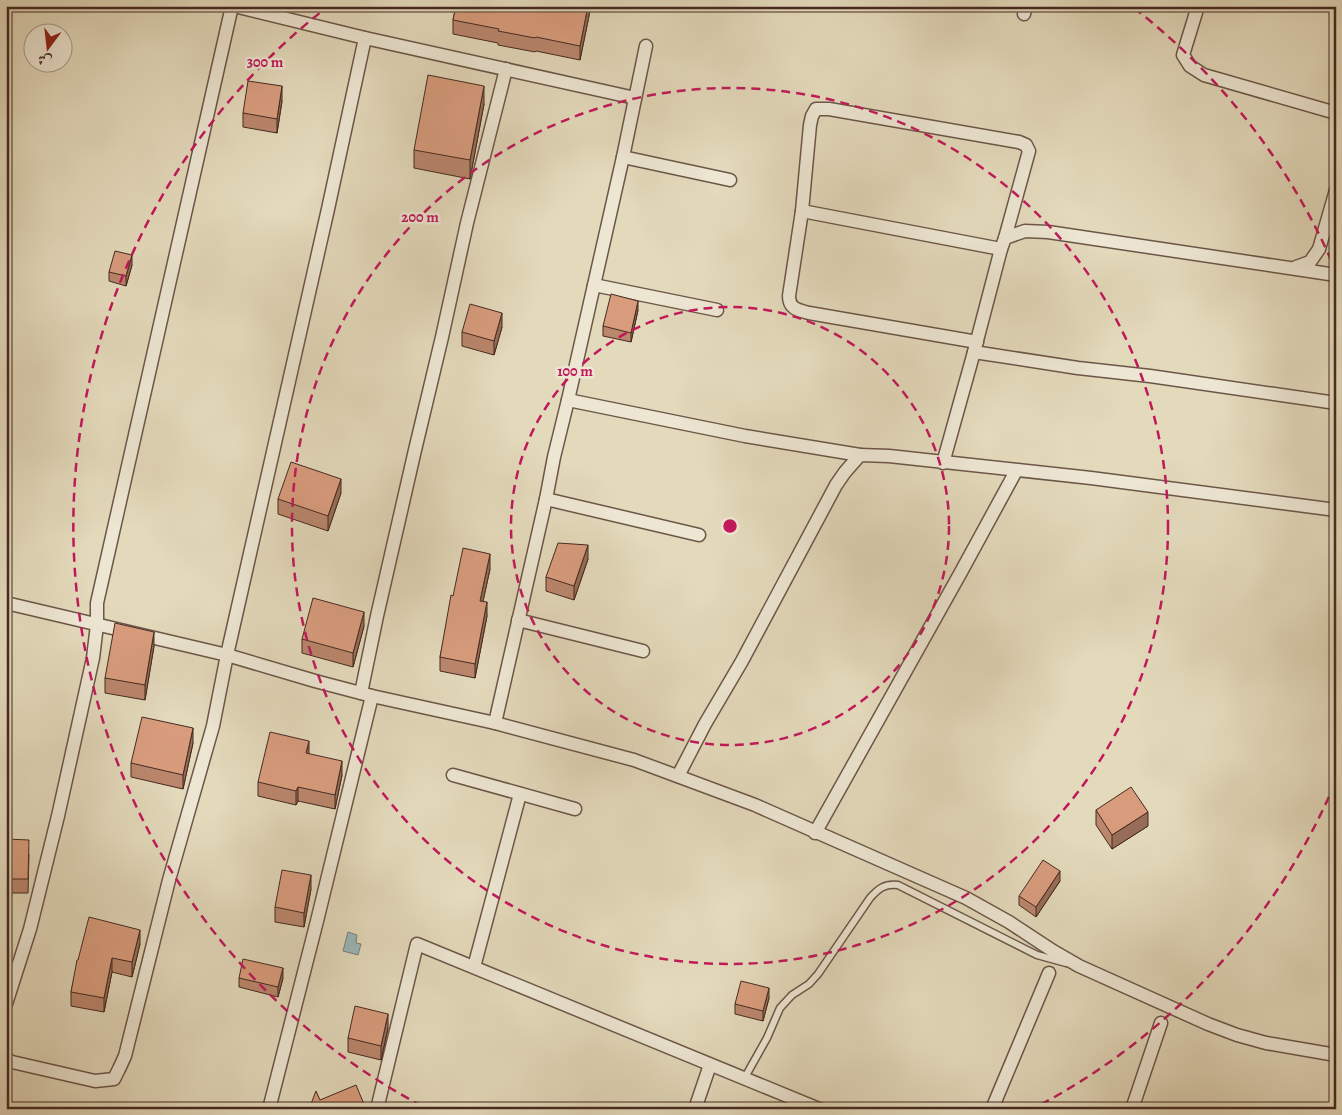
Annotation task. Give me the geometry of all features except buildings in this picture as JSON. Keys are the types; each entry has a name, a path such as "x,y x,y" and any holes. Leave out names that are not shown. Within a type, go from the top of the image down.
{"street":[{"path":"6,1004 30,929 58,816 93,658 97,626 97,603 233,6 365,38 635,98"},
{"path":"1198,6 1182,55 1190,66 1204,74 1336,113"},
{"path":"6,1059 95,1081 114,1079 125,1056 169,880 213,726 227,655 365,38"},
{"path":"495,723 623,157 646,46"},
{"path":"269,1109 317,921 367,694 379,606 467,223 506,69"},
{"path":"943,462 976,347 1029,151 1026,145 1019,142 829,109 816,109 810,125 802,211 789,296 791,306 797,310 809,313 976,347 1078,368 1150,376 1336,403"},
{"path":"623,157 730,180"},
{"path":"1293,268 1310,262 1319,249 1336,190"},
{"path":"802,211 1003,244 1025,231 1048,232 1336,275"},
{"path":"594,285 718,310"},
{"path":"568,400 745,436 860,455 1091,478 1336,510"},
{"path":"678,776 836,485 860,455"},
{"path":"815,832 962,572 1016,471"},
{"path":"546,499 699,535"},
{"path":"6,603 97,626 227,655 315,681 495,723 634,760 755,805 966,898 1079,966 1200,1020 1237,1035 1266,1043 1336,1055"},
{"path":"518,620 643,651"},
{"path":"453,775 575,809"},
{"path":"474,967 520,794"},
{"path":"377,1109 417,944 820,1109"},
{"path":"992,1109 1049,973"},
{"path":"1132,1109 1161,1023"},
{"path":"694,1109 710,1065"}],"lane":[{"path":"744,1079 767,1038 780,1008 792,995 818,974 870,898 886,885 898,885 1037,955 1079,966"}],"water":[{"path":"348,932 357,935 356,943 361,944 358,955 343,951"}]}
